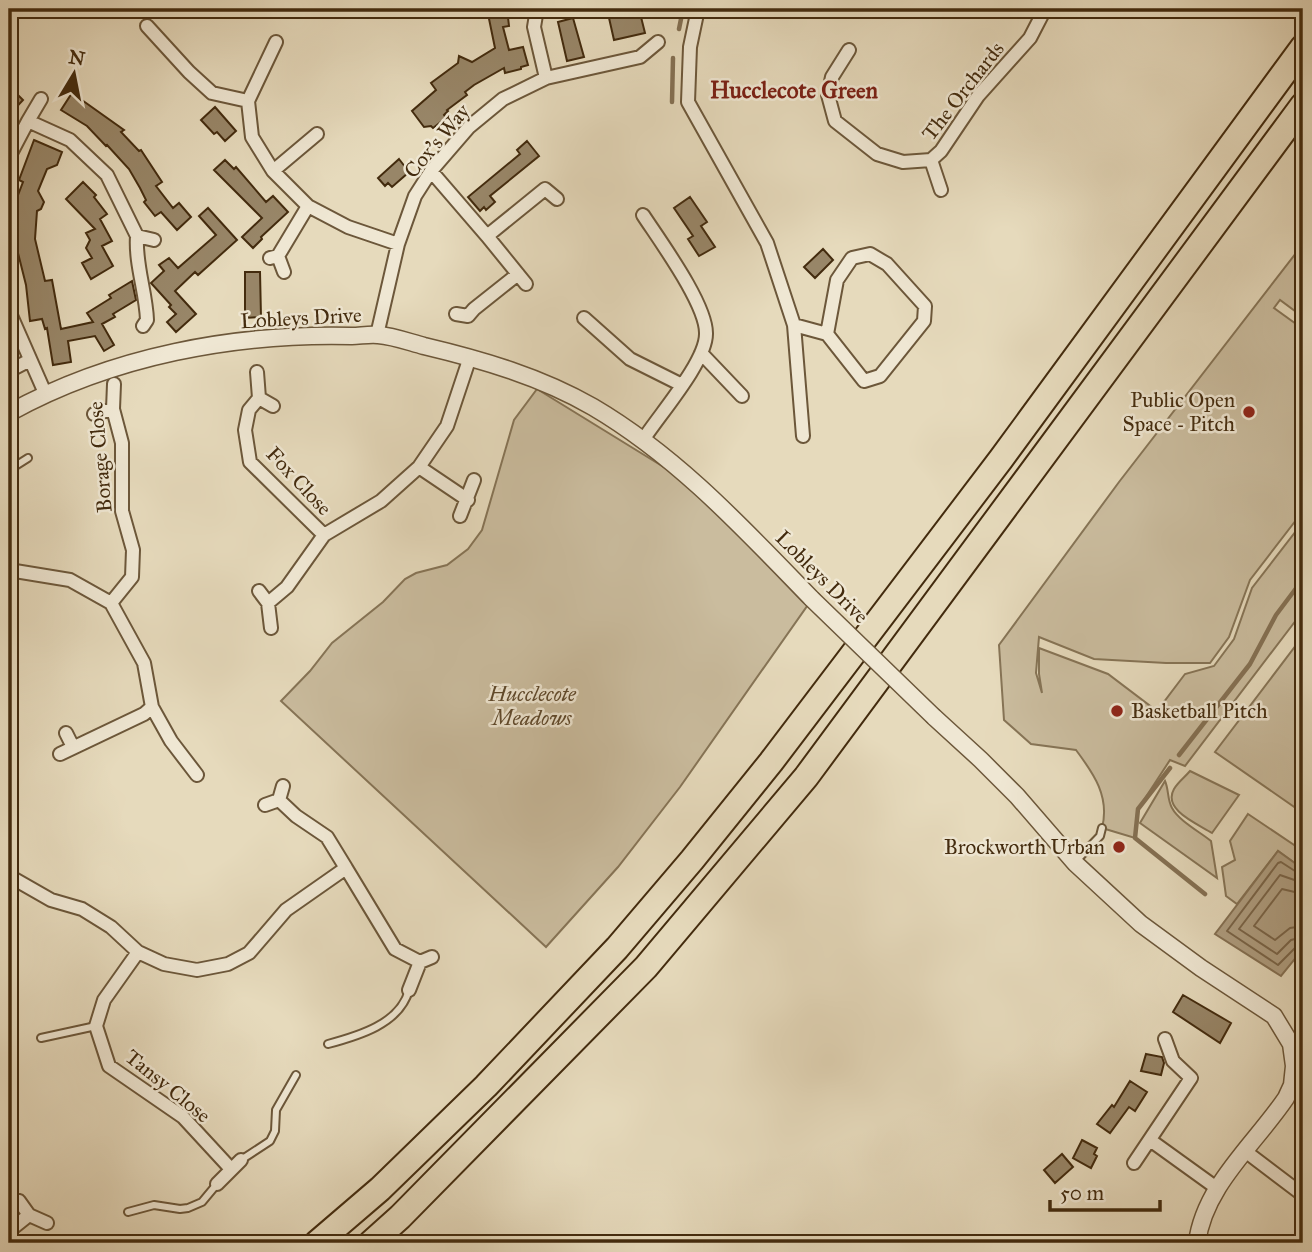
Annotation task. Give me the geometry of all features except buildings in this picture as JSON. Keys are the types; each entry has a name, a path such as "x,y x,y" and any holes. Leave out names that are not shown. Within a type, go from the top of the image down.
{"highway":[{"path":"317,1243 380,1189 486,1086 617,948 692,860 771,762 992,470 1303,47"},
{"path":"371,1243 400,1217 646,967 806,777 1303,105"}],"street":[{"path":"537,9 534,27 546,78"},
{"path":"698,9 690,47 688,103 767,243 794,325 803,436"},
{"name":"The Orchards","path":"849,50 832,77 828,95 835,121 877,154 903,162 931,160 941,152 978,96 1030,38 1045,9"},
{"path":"147,26 212,93 248,101"},
{"name":"Cox's Way","path":"377,335 398,244 415,197 431,171 469,127 503,99 546,78 641,60 658,42"},
{"path":"276,43 248,101 252,137 273,171 308,206 348,227 398,244"},
{"path":"9,157 41,99"},
{"path":"28,121 70,140 107,176 137,236 135,255 147,305 147,320 143,326"},
{"path":"273,171 317,134"},
{"name":"The Orchards","path":"931,160 941,190"},
{"path":"431,171 522,279 468,317 456,314"},
{"path":"487,236 543,184 556,199"},
{"path":"284,272 274,257 308,206"},
{"path":"643,215 685,279 705,324 706,336 701,353 643,440"},
{"path":"137,236 154,240"},
{"path":"794,325 827,334 864,381 880,376 924,321 925,306 887,264 870,254 852,258 837,280 827,334"},
{"path":"9,311 45,393"},
{"path":"584,318 630,359 682,384"},
{"name":"Lobleys Drive","path":"9,412 45,393 130,364 206,346 264,338 377,335 470,357 536,379 593,407 643,440 714,498 812,598 1017,796 1075,863 1141,924 1200,968 1274,1016 1291,1044 1299,1067 1286,1098 1245,1151 1206,1209 1197,1243"},
{"path":"701,353 742,396"},
{"path":"268,603 287,587 324,535 381,501 419,467 447,426 470,357"},
{"path":"9,371 30,360"},
{"name":"Fox Close","path":"257,372 259,398 249,410 245,429 250,463 324,535"},
{"name":"Borage Close","path":"111,603 132,577 133,550 122,511 122,443 113,409 114,384"},
{"path":"259,398 273,405"},
{"path":"94,414 113,409"},
{"path":"419,467 468,500"},
{"path":"460,516 474,480"},
{"path":"9,570 70,580 111,603 144,663 152,707 171,741 197,775"},
{"path":"258,590 268,603 271,628"},
{"path":"60,754 144,714 152,707"},
{"path":"66,733 73,747"},
{"path":"279,800 283,786"},
{"path":"265,805 279,800"},
{"path":"279,800 296,816 327,837 395,949 426,960 409,990"},
{"path":"9,876 51,900 82,909 111,927 138,952 164,964 197,970 228,964 249,953 286,910 346,868"},
{"path":"96,1026 104,1000 138,952"},
{"name":"Tansy Close","path":"96,1026 109,1066 183,1118 231,1169"},
{"path":"1134,1163 1191,1078 1173,1061 1165,1039"},
{"path":"1150,1140 1218,1189"},
{"path":"1245,1151 1303,1195"},
{"path":"217,1184 241,1160"},
{"path":"19,1201 29,1215 47,1223"},
{"path":"9,1231 29,1215"},
{"path":"1297,1243 1303,1236"}],"lane":[{"path":"9,470 28,458"},
{"path":"1075,863 1100,836 1102,828"},
{"path":"328,1044 363,1033 384,1021 401,1008 409,990"},
{"path":"41,1038 96,1026"},
{"path":"241,1160 270,1141 275,1131 276,1110 296,1075"},
{"path":"128,1212 154,1205 188,1208 202,1202 217,1184"}],"green space":[{"path":"1303,244 1303,317 1280,300 1274,308 1303,329 1303,511 1250,580 1229,637 1210,663 1166,663 1094,659 1039,637 1036,673 1042,693 1039,648 1108,674 1157,711 1185,674 1214,666 1234,639 1252,588 1303,522 1303,611 1185,766 1170,760 1138,809 1135,838 1102,828 1104,806 1099,786 1076,750 1031,744 1004,720 999,645 1119,482"},
{"name":"Hucclecote Meadows","path":"537,389 714,498 812,599 680,787 618,867 546,947 281,701 332,643 383,602 405,579 416,573 447,565 468,549 482,530 514,420"},
{"path":"1303,636 1303,813 1215,752"},
{"path":"1190,771 1239,795 1212,833 1183,815 1173,803 1174,789"},
{"path":"1165,781 1170,805 1175,813 1211,841 1217,878 1140,823"},
{"path":"1248,814 1303,851 1303,869 1278,851 1237,904 1226,896 1222,867 1235,860 1230,841"}],"water":[{"path":"1278,851 1303,869 1303,949 1281,976 1215,934"}],"waterway":[{"path":"679,29 683,9"},
{"path":"672,102 673,58"},
{"path":"1179,755 1250,664 1276,615 1303,579"},
{"path":"1170,768 1138,809 1135,838 1205,894"}],"place":[{"name":"Public Open Space - Pitch","path":"1249,412"},
{"name":"Basketball Pitch","path":"1117,711"},
{"name":"Brockworth Urban","path":"1119,847"}],"district":[{"name":"Hucclecote Green","path":"794,90"}]}
